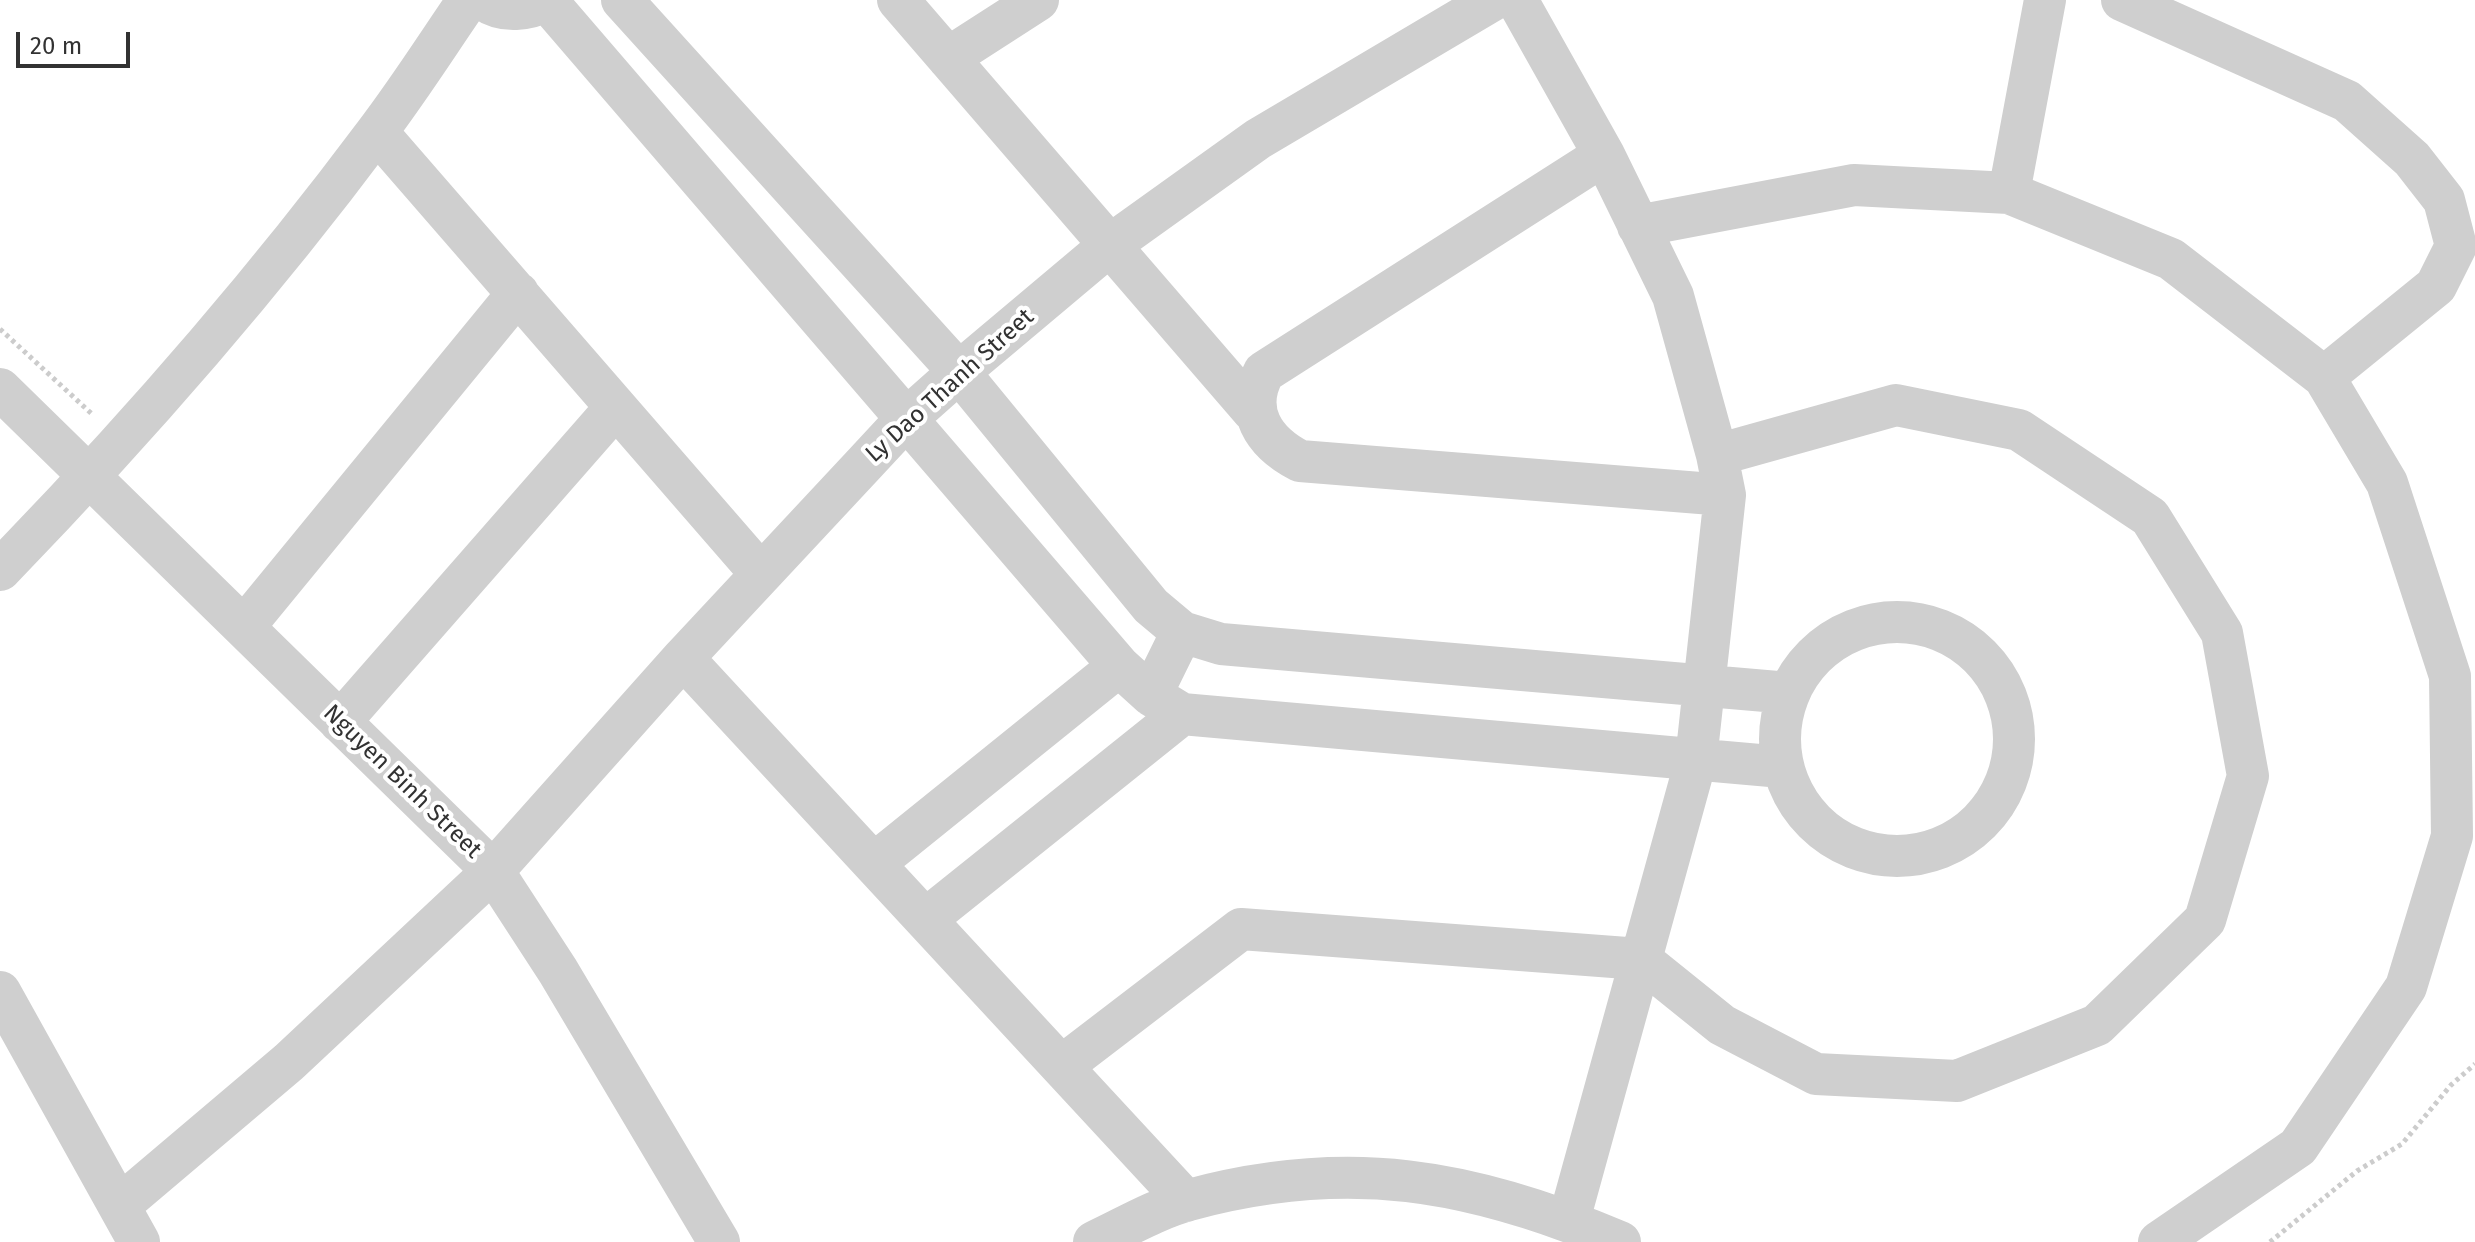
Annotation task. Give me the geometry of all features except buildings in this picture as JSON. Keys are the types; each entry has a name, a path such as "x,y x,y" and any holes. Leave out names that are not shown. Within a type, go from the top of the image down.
{"street":[{"path":"0,570 91,477 239,306 377,132 468,0"},
{"path":"484,0 508,9 528,8 548,1 1119,666 1167,705 1782,767"},
{"path":"622,0 959,372 1151,606 1182,632 1221,644 1789,693"},
{"path":"898,0 1253,411 1271,439 1285,453 1300,461 1721,475 1896,405 2019,430 2150,517 2222,633 2248,776 2205,920 2097,1025 1957,1081 1816,1074 1722,1025 1640,959 1241,929 1062,1066"},
{"path":"948,58 1038,0"},
{"name":"Ly Dao Thanh Street","path":"119,1206 289,1062 493,871 761,574 905,420 959,372 1110,245 1258,139 1493,0"},
{"path":"1517,0 1604,155 1673,296 1721,475 1707,684 1696,760 1569,1220"},
{"path":"2009,193 2045,0"},
{"path":"2122,0 2347,101 2412,159 2444,200 2456,246 2436,286 2324,377"},
{"path":"377,132 761,574"},
{"path":"1253,411 1254,391 1264,372 1604,155"},
{"path":"1638,226 1854,185 2009,193 2171,259 2324,377 2387,483 2450,676 2452,836 2406,987 2298,1147 2159,1242"},
{"path":"244,627 518,293"},
{"name":"Nguyen Binh Street","path":"0,389 493,871 558,971 719,1242"},
{"path":"340,722 616,407"},
{"path":"1877,623 1917,623 1953,635 1984,659 2005,692 2015,729 2011,768 1995,804 1969,832 1934,851 1896,857 1857,850 1823,832 1797,803 1782,767 1780,730 1789,693 1810,660 1841,636 1877,623"},
{"path":"926,919 1167,705 1182,632"},
{"path":"683,658 876,862 1186,1201"},
{"path":"876,862 1119,666"},
{"path":"0,992 139,1242"},
{"path":"1094,1242 1186,1201 1280,1182 1372,1176 1456,1187 1569,1220 1620,1242"}],"path":[{"path":"0,329 96,419"},
{"path":"2270,1242 2357,1171 2402,1144 2451,1085 2475,1064"}]}
